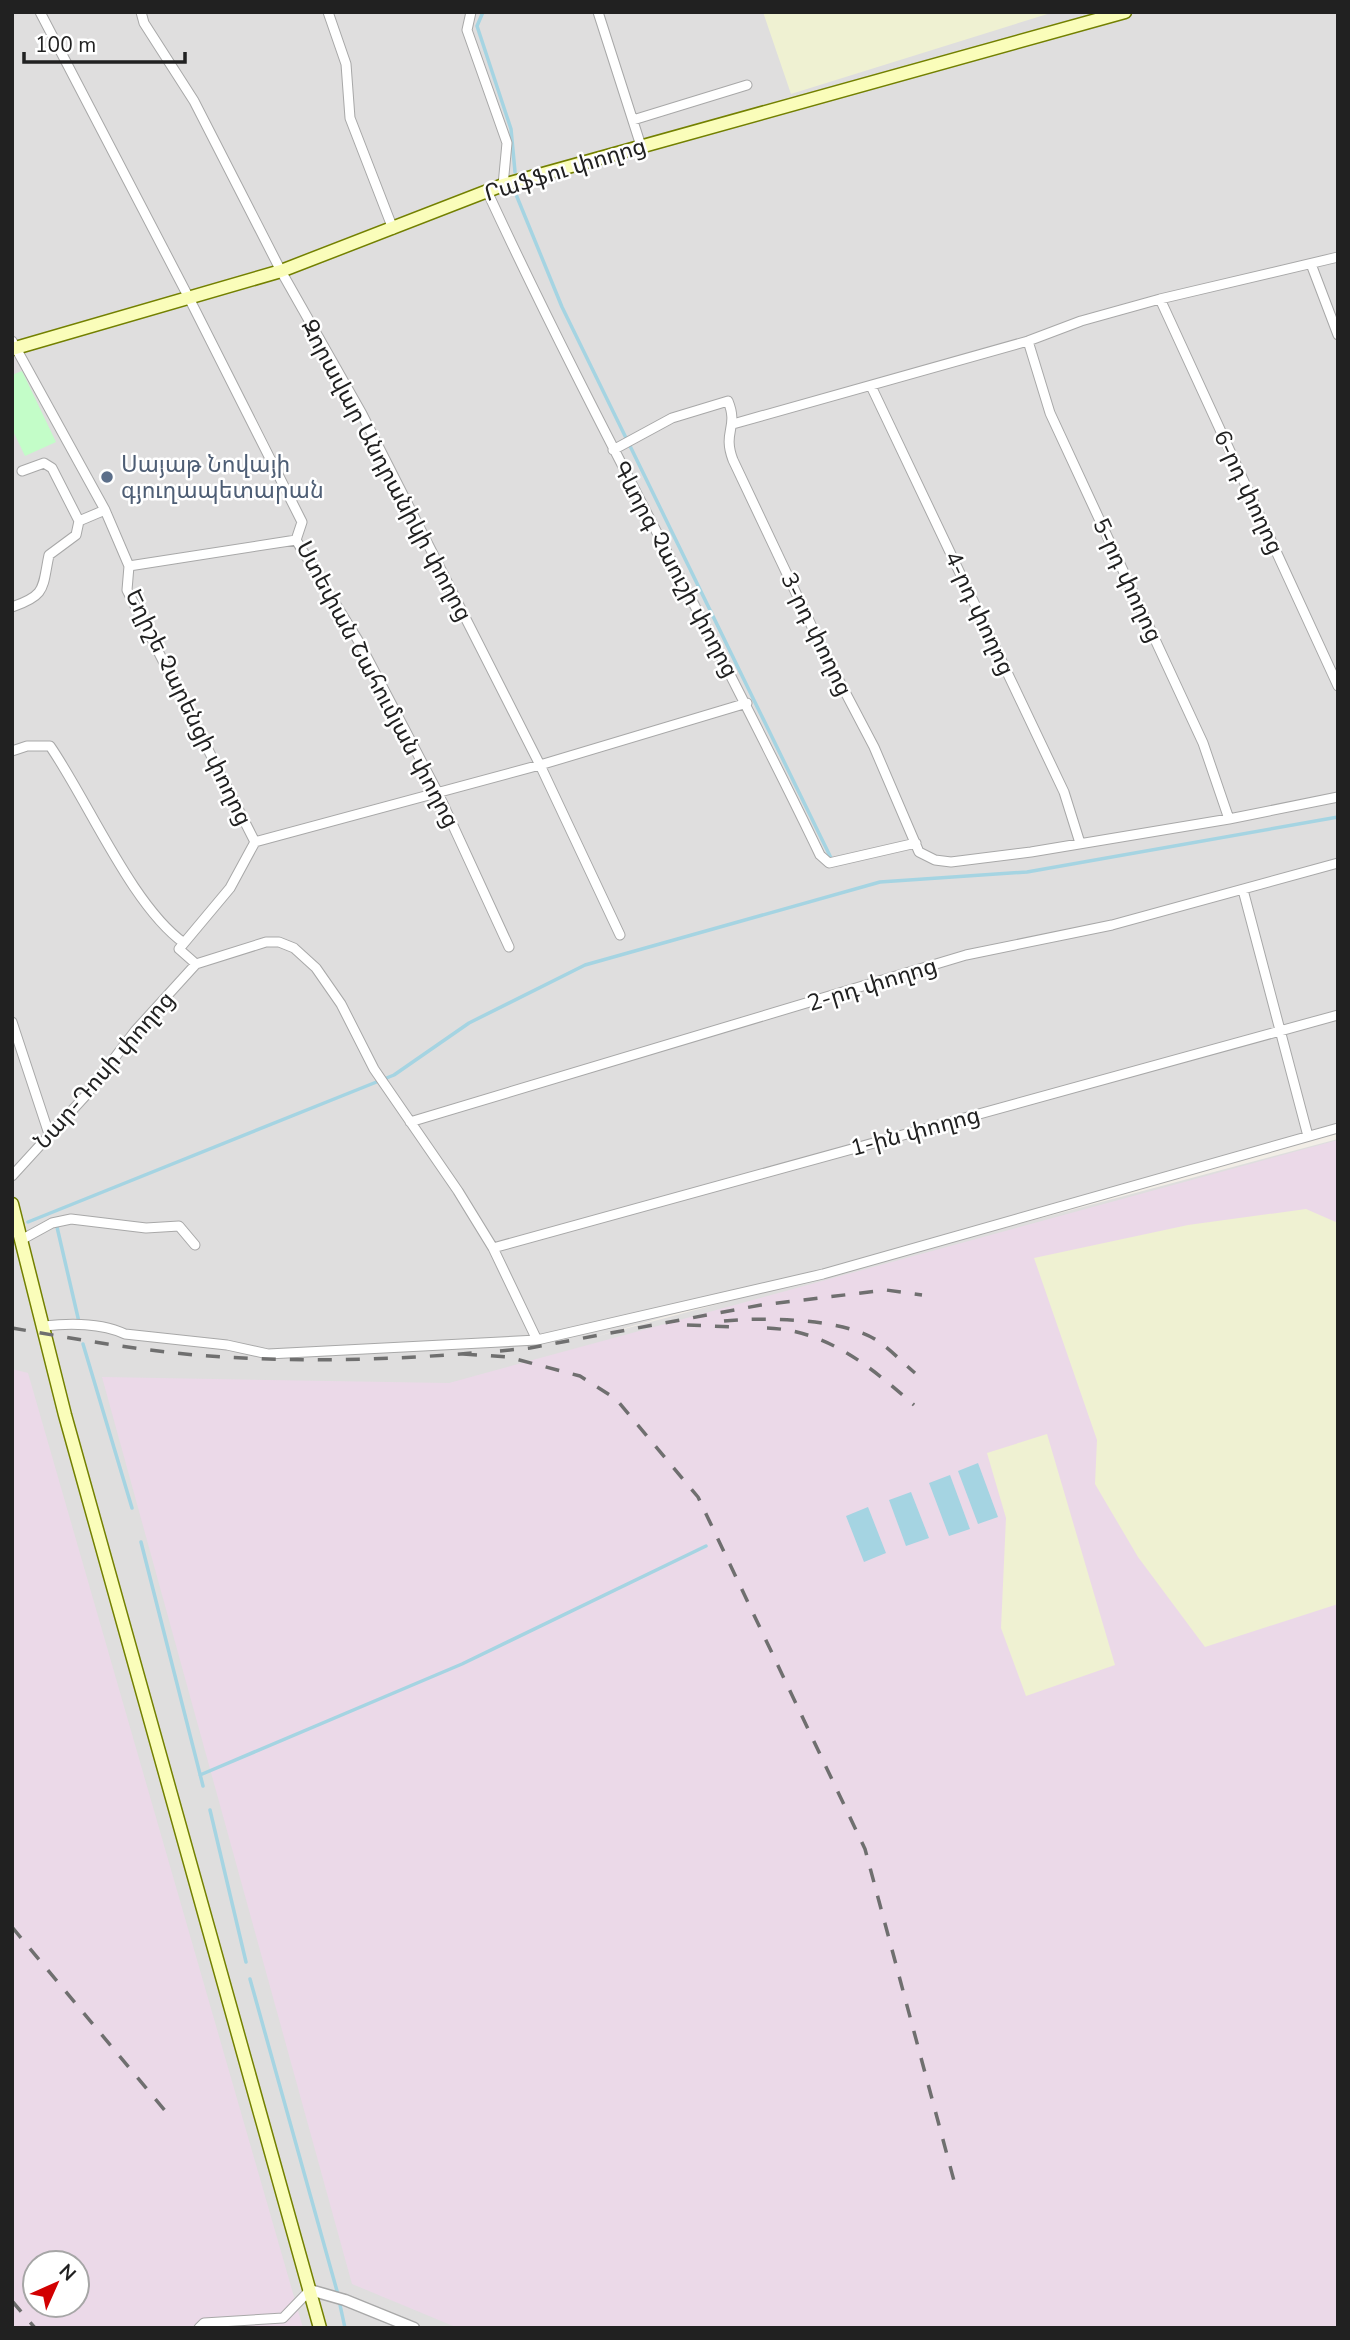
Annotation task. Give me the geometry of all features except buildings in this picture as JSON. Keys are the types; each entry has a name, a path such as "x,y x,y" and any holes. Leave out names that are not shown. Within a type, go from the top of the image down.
{"main road":[{"name":"Րաֆֆու փողոց","path":"14,346 281,271 503,185 1125,12"},
{"path":"12,1203 65,1415 167,1789 320,2328"}],"street":[{"name":"Ստեփան Շահումյան փողոց","path":"40,12 190,298 302,522 296,540 359,642 438,793 509,947"},
{"name":"Զորավար Անդրանիկի փողոց","path":"141,12 144,23 194,102 281,271 362,414 540,765 620,935"},
{"path":"328,12 346,64 350,118 393,229"},
{"path":"471,12 467,30 507,143 503,185"},
{"path":"598,12 641,146"},
{"path":"633,120 747,85"},
{"name":"Գևորգ Չաուշի փողոց","path":"487,191 549,326 747,703 820,855 829,863 916,843"},
{"path":"613,450 672,418 728,401 733,424 1028,341 1081,321 1160,299 1338,257"},
{"path":"1311,264 1338,335"},
{"name":"6-րդ փողոց","path":"1160,299 1338,686"},
{"name":"5-րդ փողոց","path":"1028,341 1051,413 1203,743 1228,819"},
{"name":"Եղիշե Չարենցի փողոց","path":"14,346 104,510 129,566 127,590 255,842 230,888 184,943"},
{"name":"4-րդ փողոց","path":"871,386 1064,792 1080,842"},
{"name":"3-րդ փողոց","path":"733,424 727,436 733,460 822,648 874,747 916,843"},
{"path":"12,607 34,600 44,588 49,555 76,535 79,521 52,468 44,463 22,471"},
{"path":"79,521 104,510"},
{"path":"129,566 296,540"},
{"path":"255,842 540,765 747,703"},
{"path":"12,751 27,746 50,746 119,863 166,930 184,943 179,949 196,964 266,942 294,948 316,968 341,1004 373,1069 493,1248 537,1340"},
{"path":"916,843 919,852 935,860 951,862 1228,819 1338,797"},
{"name":"2-րդ փողոց","path":"410,1122 965,956 1112,925 1216,894 1243,890 1338,863"},
{"path":"1243,890 1308,1136"},
{"name":"Նար-Դոսի փողոց","path":"12,1176 87,1094 135,1031 196,964"},
{"name":"1-ին փողոց","path":"493,1248 1338,1015"},
{"path":"12,1022 49,1134"},
{"path":"44,1326 66,1324 115,1330 125,1334 226,1345 268,1354 537,1340 823,1274 1338,1128"},
{"path":"21,1240 52,1223 71,1219 146,1228 180,1226 195,1245"},
{"path":"199,2328 204,2323 283,2318 310,2290 345,2300 414,2328"}],"shaded area":[{"path":"12,12 1338,12 1338,1124 594,1337 1338,1139 1338,2328 12,2328"},
{"path":"1338,1140 1338,2328 458,2328 352,2284 102,1377 449,1383"},
{"path":"12,1369 28,1373 303,2328 12,2328"}],"green space":[{"path":"763,12 1054,12 791,94"},
{"path":"22,371 56,442 25,456 12,429 12,375"},
{"path":"1306,1209 1338,1223 1338,1604 1205,1647 1138,1557 1095,1484 1097,1440 1034,1258 1188,1225"},
{"path":"1047,1434 1115,1665 1026,1696 1001,1628 1006,1518 987,1453"}],"water":[{"path":"978,1463 998,1517 978,1524 958,1471"},
{"path":"950,1475 970,1529 949,1536 929,1483"},
{"path":"911,1492 929,1538 906,1546 889,1500"},
{"path":"868,1507 886,1553 864,1562 846,1516"}],"waterway":[{"path":"483,12 477,26 511,129 515,172"},
{"path":"515,192 562,307 627,440"},
{"path":"630,446 831,858"},
{"path":"28,1222 394,1075 469,1023 585,965 880,882 1027,872 1338,817"},
{"path":"57,1227 79,1322"},
{"path":"83,1344 132,1508"},
{"path":"141,1542 203,1786"},
{"path":"200,1775 462,1664 706,1546"},
{"path":"210,1810 246,1962"},
{"path":"250,1979 345,2328"}],"railway":[{"path":"500,1351 530,1348 761,1305 886,1290 922,1295"},
{"path":"724,1321 803,1321 845,1328 878,1341 915,1373"},
{"path":"687,1325 736,1327"},
{"path":"12,1328 143,1349 223,1357 347,1360 472,1353"},
{"path":"767,1328 789,1330 829,1343 864,1364 914,1405"},
{"path":"463,1354 508,1357 580,1376 616,1399 698,1497 865,1849 957,2192"},
{"path":"12,1927 167,2113"},
{"path":"12,2301 35,2328"}],"place":[{"name":"Սայաթ Նովայի գյուղապետարան","path":"107,477"}]}
